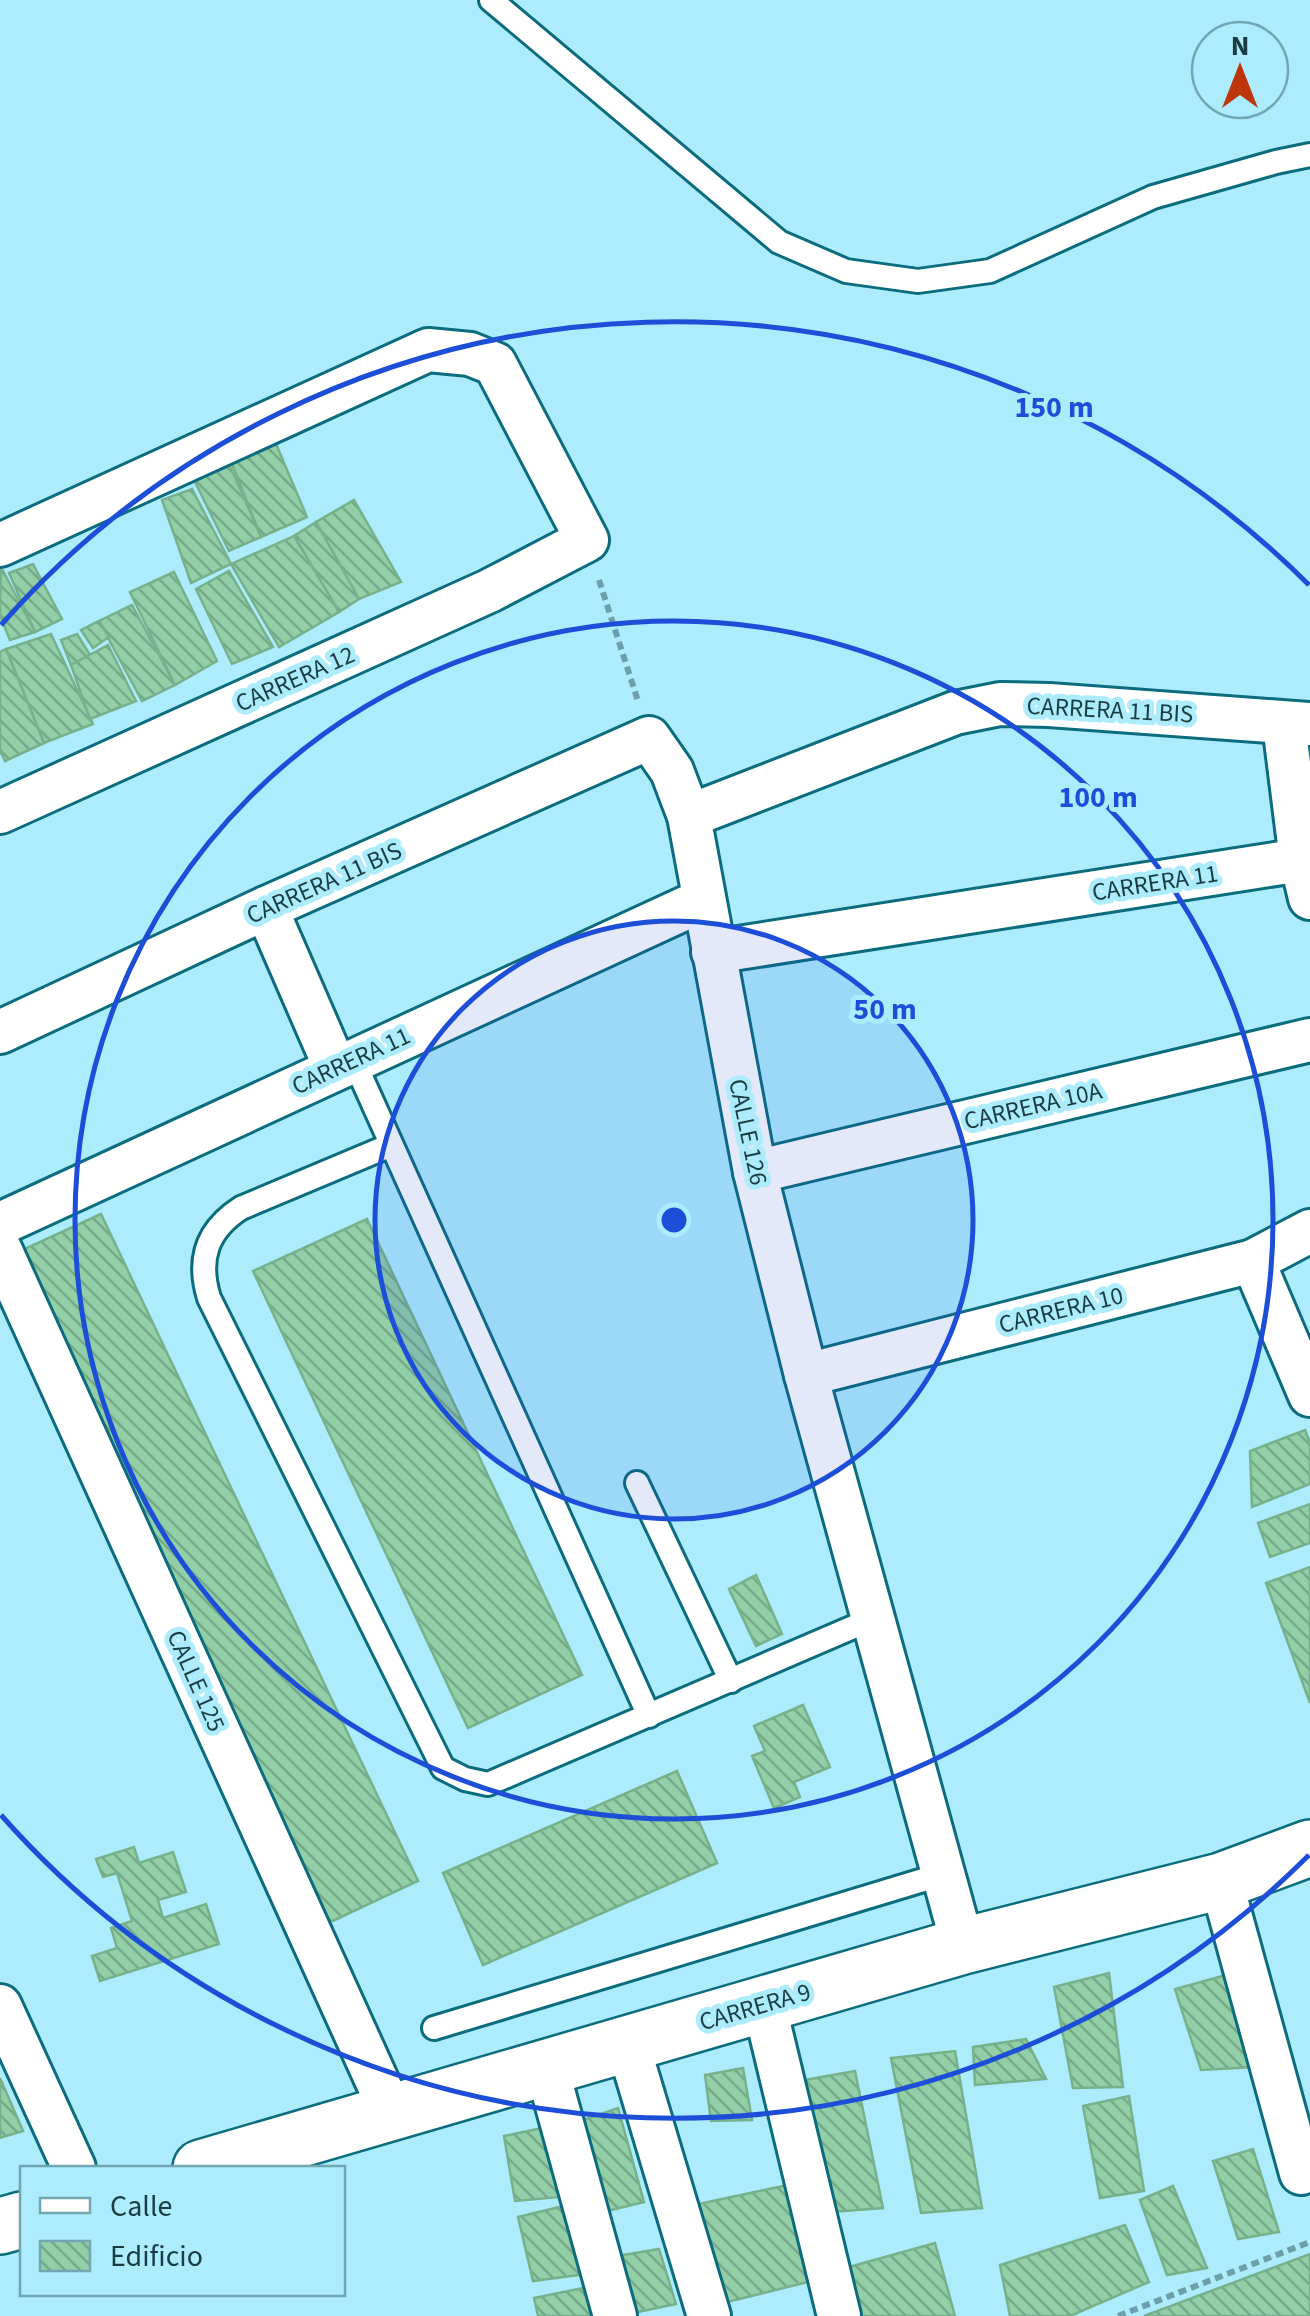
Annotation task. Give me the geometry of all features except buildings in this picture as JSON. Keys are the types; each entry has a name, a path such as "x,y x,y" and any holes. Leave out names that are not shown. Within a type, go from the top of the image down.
{"street":[{"path":"0,545 428,350 470,354 494,364 587,540"},
{"name":"CARRERA 12","path":"0,812 489,591 587,540"},
{"name":"CARRERA 11 BIS","path":"689,816 955,713 1000,704 1166,711 1297,724"},
{"path":"1297,724 1306,879"},
{"name":"CALLE 126","path":"650,738 672,771 689,816 755,1172 806,1375 963,1946"},
{"name":"CARRERA 11 BIS","path":"0,1032 266,908 650,738"},
{"name":"CARRERA 11","path":"712,952 1306,879"},
{"name":"CARRERA 11","path":"0,1224 703,900"},
{"path":"266,908 344,1064"},
{"name":"CARRERA 10A","path":"755,1172 1310,1040"},
{"name":"CARRERA 10","path":"806,1375 1253,1261 1310,1231"},
{"name":"CALLE 125","path":"0,1248 392,2114"},
{"path":"1253,1261 1310,1395"},
{"name":"CARRERA 9","path":"208,2166 963,1946 1221,1881 1310,1848"},
{"path":"1221,1881 1301,2173"},
{"path":"764,2004 839,2316"},
{"path":"0,2006 73,2166"},
{"path":"628,2045 709,2316"},
{"path":"547,2069 615,2316"}],"lane":[{"path":"491,0 779,242 846,272 918,282 990,271 1152,197 1310,156"},
{"path":"344,1064 391,1145 650,1716"},
{"path":"391,1145 242,1208 224,1220 210,1236 203,1277 444,1768 465,1779 488,1784 872,1619"},
{"path":"638,1483 731,1680"},
{"path":"434,2028 943,1874"}],"path":[{"path":"587,540 650,738"},
{"path":"1118,2316 1310,2242"}]}
